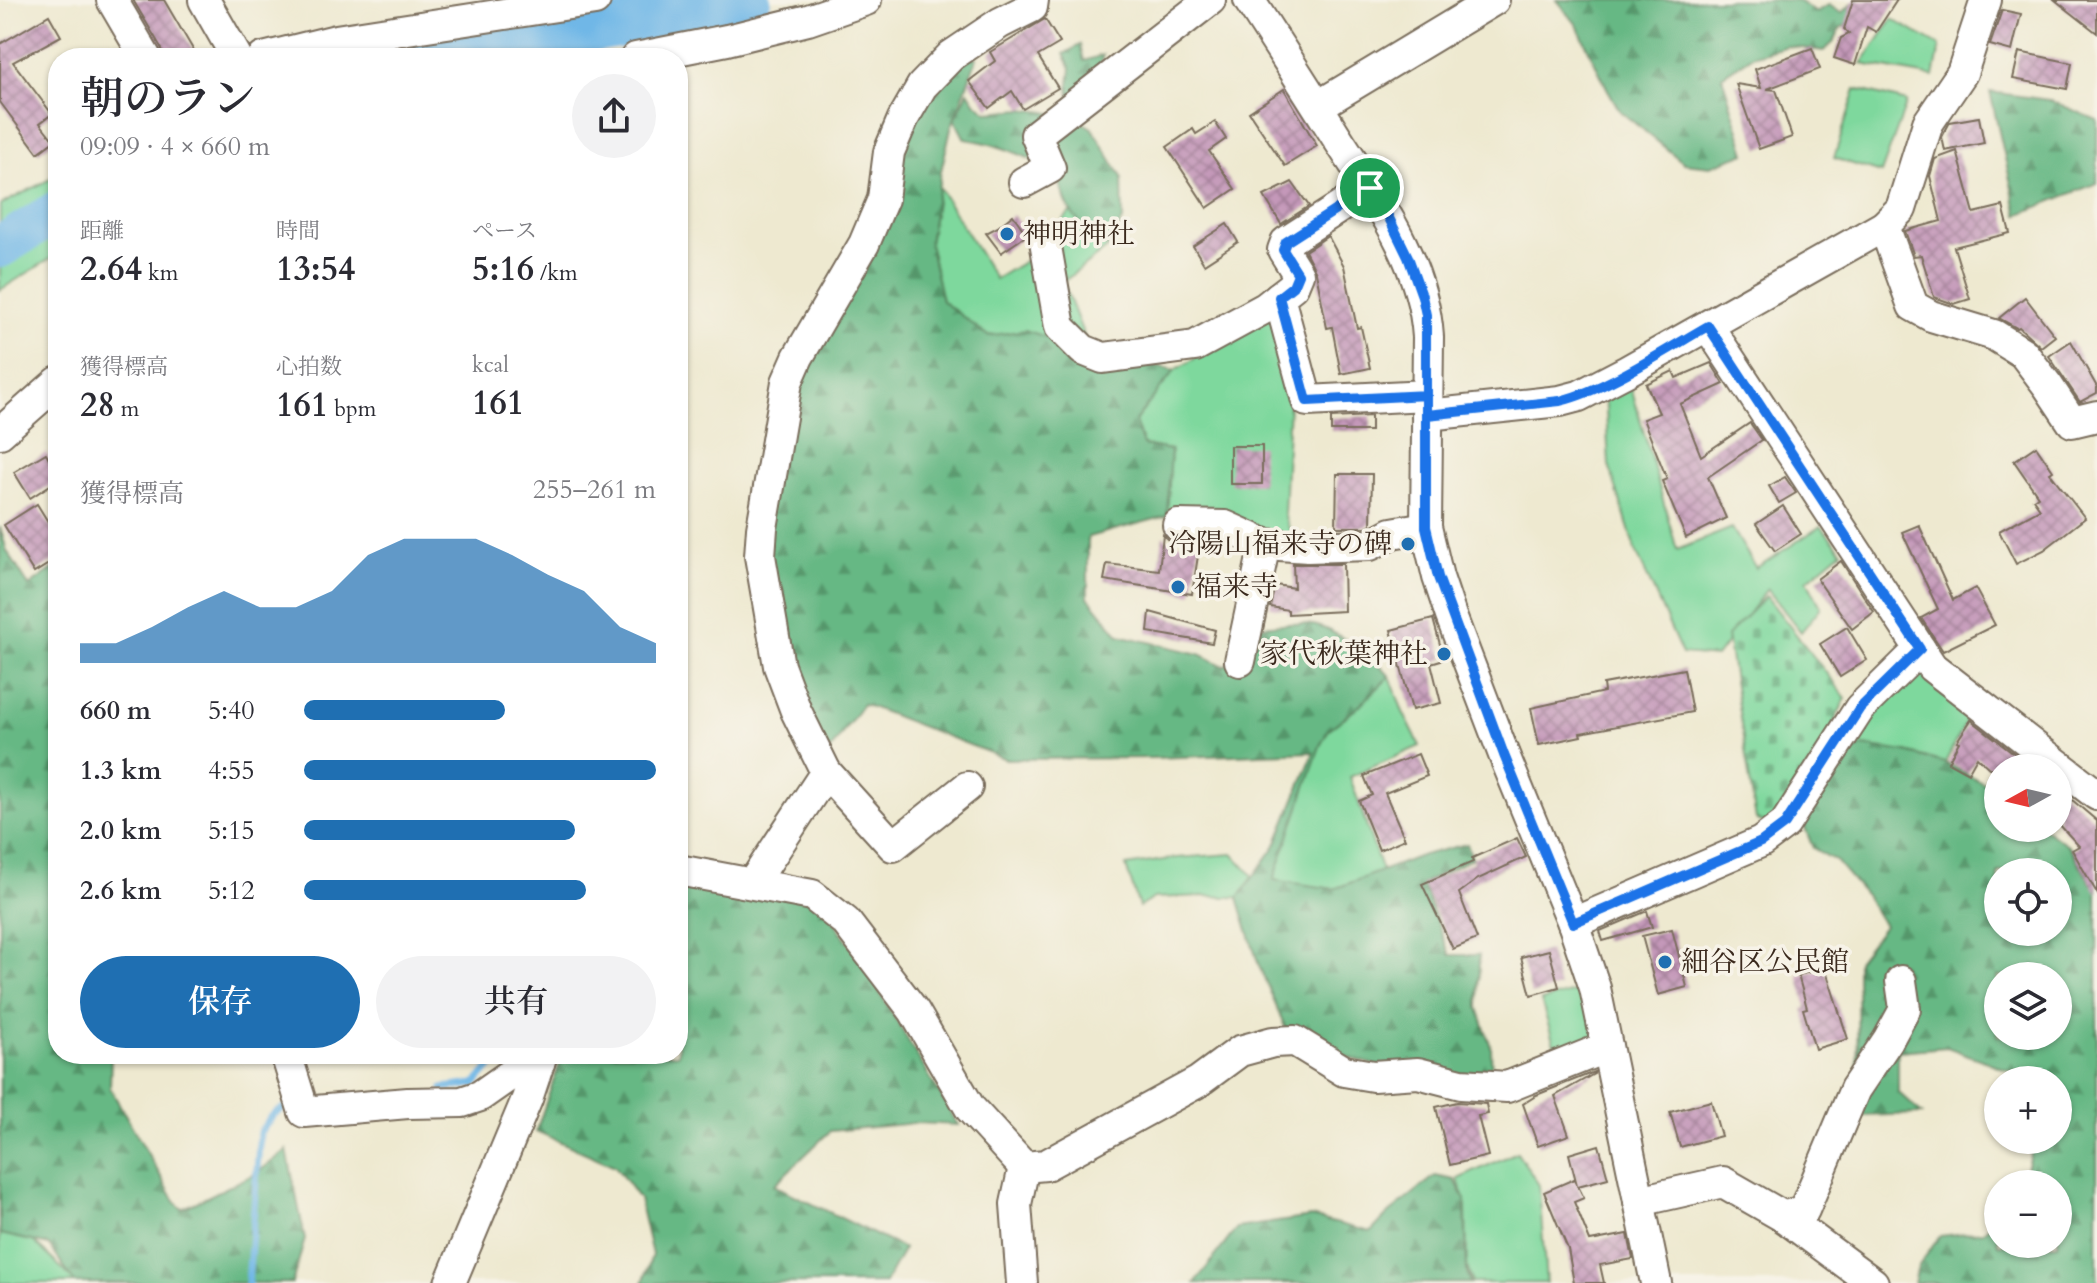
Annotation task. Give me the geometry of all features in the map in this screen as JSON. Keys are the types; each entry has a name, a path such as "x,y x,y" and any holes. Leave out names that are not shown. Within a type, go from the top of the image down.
{"street":[{"path":"112,0 140,48"},
{"path":"204,0 231,48"},
{"path":"304,48 336,40 595,0"},
{"path":"687,48 808,20 866,0"},
{"path":"967,787 893,846 826,772 796,711 779,666 760,556 762,528 787,382 798,357 864,244 883,199 889,152 903,119 922,86 951,56 1000,23 1032,7 1033,0"},
{"path":"1024,182 1050,168 1036,135 1210,0"},
{"path":"1249,0 1388,216 1422,296 1428,337 1426,527 1451,616 1573,923 1595,988 1656,1283"},
{"path":"1318,106 1494,0"},
{"path":"1279,297 1307,401 1427,405 1560,401 1579,396 1884,226 1901,209 1928,123 1962,73 1986,0"},
{"path":"1045,241 1060,327 1083,350 1103,358 1195,346 1265,308 1293,286 1298,274 1283,250 1286,242 1370,188"},
{"path":"1884,226 1913,306 1931,316 1994,335 2023,353 2072,422 2097,416"},
{"path":"1708,326 1932,667 2097,795"},
{"path":"0,433 48,391"},
{"path":"1178,525 1225,526 1265,544 1308,547 1370,545 1392,533 1426,527"},
{"path":"1240,661 1265,544"},
{"path":"1573,923 1761,842 1785,824 1860,708 1920,649"},
{"path":"753,883 826,772"},
{"path":"688,872 812,895 846,922 914,1011 970,1108 1024,1167"},
{"path":"1784,1217 1804,1210 1855,1089 1905,1009 1901,981"},
{"path":"1024,1167 1046,1165 1198,1082 1240,1051 1273,1042 1295,1041 1344,1071 1373,1076 1418,1073 1461,1084 1507,1087 1607,1047"},
{"path":"289,1064 304,1112 408,1103 462,1102 480,1096 529,1064"},
{"path":"450,1283 527,1099 538,1064"},
{"path":"1022,1283 1016,1204 1024,1167"},
{"path":"1639,1201 1723,1182 1784,1217 1873,1283"}],"green space":[{"path":"1557,0 1797,0 1815,12 1829,5 1841,13 1857,0 1849,25 1841,27 1834,42 1824,51 1787,46 1752,56 1722,76 1746,153 1711,166 1684,163 1620,111 1577,25"},
{"path":"1892,19 1940,46 1934,77 1862,64"},
{"path":"1080,45 1084,61 1103,55 1095,80 1070,100 1071,68 1064,54"},
{"path":"951,56 977,58 951,128 929,243 942,301 988,336 1025,330 1082,349 1175,370 1135,421 1143,445 1171,450 1167,516 1088,537 1088,597 1119,635 1200,654 1224,666 1233,660 1248,628 1306,624 1341,637 1390,676 1357,708 1329,729 1320,746 1274,880 1334,889 1423,855 1467,844 1472,858 1422,884 1450,955 1479,955 1478,1008 1491,1047 1492,1083 1406,1074 1291,1041 1259,966 1238,898 1276,845 1314,752 1006,759 863,704 825,758 775,639 760,556 786,423 891,149"},
{"path":"1856,89 1907,102 1881,173 1834,158"},
{"path":"968,91 976,103 988,112 1023,109 1046,112 1076,119 1092,128 1122,177 1123,220 1107,247 1073,215 1056,170 1000,147 965,139 955,120"},
{"path":"1990,92 2049,100 2097,120 2097,183 2018,215"},
{"path":"48,180 48,260 0,290 0,205"},
{"path":"938,186 995,279 1033,256 1071,211 1085,228 1110,246 1063,282 1084,336 1083,350 1026,331 988,336 942,301 929,243"},
{"path":"1276,312 1296,392 1289,402 1284,514 1292,536 1167,516 1171,450 1143,445 1135,421 1175,370"},
{"path":"1628,376 1677,550 1732,528 1756,568 1821,526 1842,551 1807,580 1821,607 1801,632 1767,589 1716,657 1682,654 1635,549 1609,465 1605,390"},
{"path":"0,527 7,551 29,586 48,572 48,1064 111,1064 110,1088 182,1209 257,1173 287,1150 305,1239 292,1283 75,1283 49,1245 0,1234"},
{"path":"1766,596 1846,698 1822,746 1770,824 1756,820 1727,636"},
{"path":"1916,666 1974,706 1945,763 1906,752 1838,760 1862,714"},
{"path":"1390,676 1420,746 1350,777 1382,871 1334,889 1274,881 1276,845 1313,757 1329,729 1357,708"},
{"path":"1863,746 1906,752 1945,763 1984,783 1984,842 2064,842 2091,883 2097,886 2097,1283 1914,1283 1918,1267 1940,1236 1984,1230 1984,1258 2072,1258 2072,1170 2025,1170 2031,1154 2072,1154 2072,1066 1998,1066 1947,1047 1898,1051 1898,1092 1922,1114 1858,1116 1857,961 1884,926 1865,895 1837,862 1813,848 1802,820 1838,760"},
{"path":"1233,854 1256,879 1253,898 1154,898 1139,907 1126,866"},
{"path":"688,872 823,904 867,971 958,1125 916,1123 830,1131 774,1185 904,1249 885,1283 643,1283 652,1255 639,1199 615,1166 536,1131 559,1064 688,1064"},
{"path":"1581,990 1596,1037 1556,1050 1541,1001"},
{"path":"1517,1152 1539,1185 1546,1283 1472,1283 1467,1266 1466,1206 1458,1179"},
{"path":"1435,1176 1455,1180 1465,1199 1470,1283 1195,1283 1237,1228 1311,1217 1371,1232"},
{"path":"0,1209 77,1283 0,1283"}],"building":[{"path":"133,0 164,0 192,48 161,48"},
{"path":"1853,0 1897,0 1876,32 1867,27 1855,65 1834,58 1841,38 1849,34 1844,29"},
{"path":"2055,0 2097,0 2097,33"},
{"path":"2002,10 2021,14 2012,51 1990,45"},
{"path":"49,15 61,36 13,62 48,109 48,117 40,123 48,133 48,146 38,153 0,102 0,44"},
{"path":"1045,19 1060,43 1038,56 1058,88 1023,109 1012,91 989,108 969,81 995,61 990,52"},
{"path":"1812,48 1820,69 1767,89 1776,90 1792,137 1759,149 1736,84 1761,88 1755,69"},
{"path":"2019,52 2072,63 2067,89 2013,79"},
{"path":"1284,89 1317,146 1285,166 1249,112"},
{"path":"1979,117 1984,143 1945,151 1942,137 1950,122"},
{"path":"1215,122 1226,139 1209,151 1235,189 1207,208 1167,147 1193,129 1196,134"},
{"path":"1957,151 1974,213 2003,206 2010,233 1954,247 1970,299 1954,304 1934,297 1921,255 1914,256 1905,231 1941,221 1930,176 1935,159"},
{"path":"1292,182 1309,206 1281,224 1264,196"},
{"name":"神明神社","path":"1013,215 1027,235 1001,253 986,233"},
{"path":"1227,224 1238,242 1204,264 1193,246"},
{"path":"1328,236 1344,266 1357,328 1361,327 1370,368 1341,374 1332,327 1327,328 1316,272 1305,251"},
{"path":"2025,297 2055,336 2041,347 2019,327 1999,318"},
{"path":"2071,341 2097,387 2097,393 2080,402 2049,356"},
{"path":"1711,363 1724,384 1680,404 1701,456 1750,423 1762,440 1708,477 1726,518 1686,538 1662,481 1667,479 1643,419 1659,413 1646,384 1673,371 1676,378"},
{"path":"1371,416 1371,431 1331,431 1331,418"},
{"path":"1230,446 1262,446 1262,484 1230,484"},
{"path":"2036,446 2053,471 2050,473 2085,518 2044,550 2016,564 1999,531 2040,509 2033,499 2038,496 2014,461"},
{"path":"46,453 48,457 48,486 30,498 14,472"},
{"path":"1337,474 1372,474 1371,524 1366,527 1336,527"},
{"path":"1785,477 1796,493 1779,503 1769,486"},
{"path":"37,504 48,522 48,564 34,573 4,525"},
{"path":"1783,506 1801,534 1775,551 1756,524"},
{"path":"1919,525 1953,600 1975,588 1995,625 1943,651 1921,618 1938,609 1902,532"},
{"path":"1163,535 1177,543 1200,543 1192,594 1104,580 1107,564 1159,570"},
{"path":"1841,561 1874,612 1852,629 1817,579"},
{"path":"1293,564 1343,564 1344,611 1288,614 1288,610 1270,607 1275,585 1294,588"},
{"path":"1150,612 1215,630 1212,643 1148,632"},
{"path":"1433,619 1444,659 1431,663 1441,703 1412,710 1391,630"},
{"path":"1847,627 1867,660 1840,677 1820,644"},
{"path":"1684,669 1692,712 1580,733 1581,736 1539,745 1531,708 1604,692 1603,684"},
{"path":"1971,720 2015,754 1984,754 1984,763 1977,757 1968,773 1948,762"},
{"path":"1418,754 1427,776 1385,793 1405,839 1379,850 1359,801 1372,795 1364,776"},
{"path":"2072,800 2097,821 2097,893 2072,850 2079,846 2072,838"},
{"path":"1517,838 1526,857 1478,879 1459,893 1477,939 1453,949 1422,884 1473,862 1472,858"},
{"path":"1647,911 1652,927 1603,941 1600,931"},
{"name":"細谷区公民館","path":"1672,929 1687,987 1658,995 1642,936"},
{"path":"1549,950 1559,987 1531,995 1521,957"},
{"path":"1825,968 1848,1039 1815,1049 1803,1009 1807,1008 1798,975"},
{"path":"1594,1072 1555,1096 1569,1135 1538,1146 1523,1104 1534,1096"},
{"path":"1711,1101 1721,1136 1680,1147 1670,1112"},
{"path":"1457,1102 1486,1104 1488,1114 1478,1116 1488,1156 1450,1165 1436,1107"},
{"path":"1599,1145 1608,1178 1578,1186 1584,1198 1574,1202 1590,1241 1628,1234 1633,1259 1600,1265 1604,1283 1574,1283 1568,1249 1544,1192 1574,1179 1577,1185 1569,1154"}],"waterway":[{"path":"488,48 644,23 750,0"},
{"path":"644,23 648,41"},
{"path":"0,247 48,217"},
{"path":"443,1088 475,1084 493,1064"},
{"path":"248,1283 260,1132 273,1115 284,1108"}],"place":[{"name":"神明神社","path":"1007,234"},
{"name":"冷陽山福来寺の碑","path":"1408,544"},
{"name":"福来寺","path":"1178,587"},
{"name":"家代秋葉神社","path":"1444,654"},
{"name":"細谷区公民館","path":"1665,962"}],"route":[{"path":"1370,188 1286,242 1283,250 1298,274 1293,286 1279,297 1307,401 1427,395 1427,415 1560,401 1579,396 1607,382 1708,326 1920,649 1860,708 1785,824 1761,842 1573,923 1504,755 1438,577 1426,527 1426,450 1427,415 1428,337 1426,315 1408,257 1370,188"}]}
